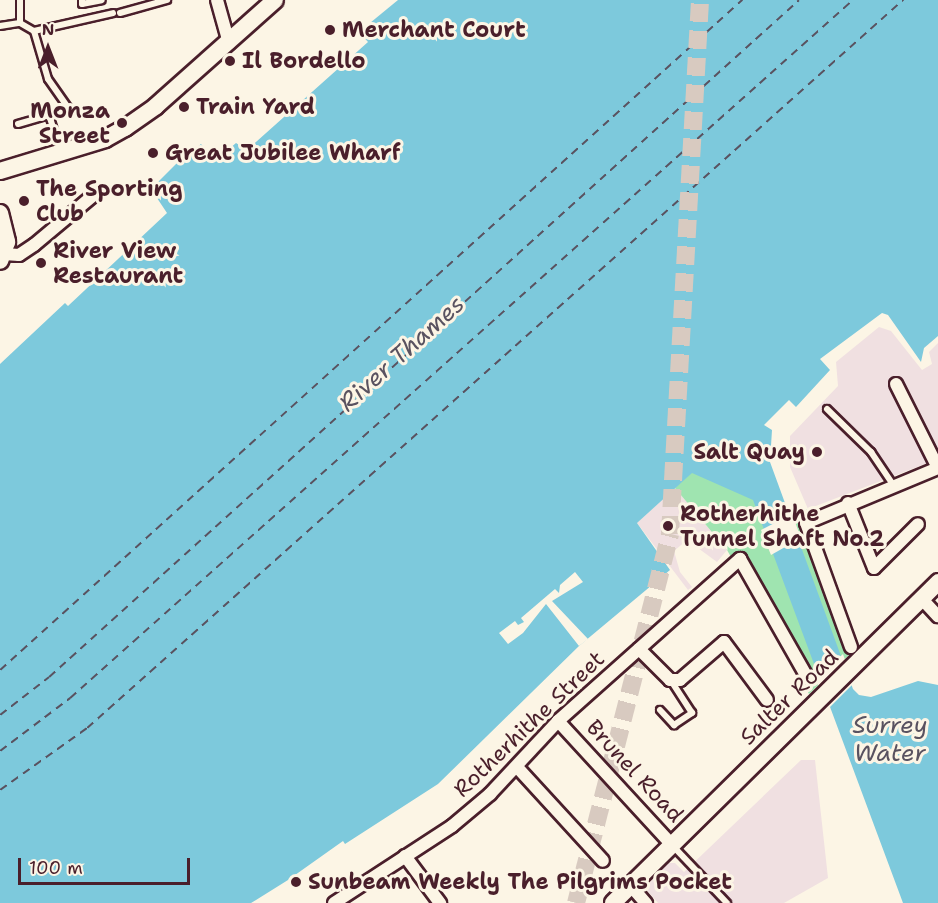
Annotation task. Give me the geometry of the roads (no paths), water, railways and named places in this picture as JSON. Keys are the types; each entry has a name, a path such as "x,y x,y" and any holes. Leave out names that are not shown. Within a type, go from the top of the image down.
{"main road":[{"path":"0,171 62,152 125,128 229,43 275,0"},
{"path":"0,217 7,242 2,257"},
{"name":"Salter Road","path":"671,844 938,582"},
{"name":"Brunel Road","path":"613,903 671,844"}],"street":[{"path":"217,0 229,43"},
{"path":"2,257 19,255 34,245 94,194"},
{"path":"851,647 806,523 849,503 938,468 896,384"},
{"path":"849,503 874,568 918,524"},
{"name":"Rotherhithe Street","path":"334,903 452,826 517,767 558,721 740,559 807,677"},
{"path":"921,598 938,616"},
{"path":"639,649 670,680 680,680 724,642 767,700"},
{"name":"Brunel Road","path":"558,721 671,844"},
{"path":"517,767 603,861"},
{"path":"405,856 440,903"},
{"path":"631,886 646,903"}],"lane":[{"path":"20,0 20,22"},
{"path":"82,0 82,4 102,0"},
{"path":"34,31 167,0"},
{"path":"0,26 20,22 34,31 48,80 69,110"},
{"path":"18,124 49,116 62,152"},
{"path":"827,409 871,452 893,485"},
{"path":"660,710 674,725 692,712 670,680"},
{"path":"671,844 726,903"}],"water":[{"path":"398,0 938,0 938,336 924,348 921,362 888,315 882,313 820,359 830,370 796,407 789,400 764,425 772,430 770,462 853,689 859,695 871,697 918,681 938,685 938,903 903,903 753,500 692,473 637,523 670,570 579,646 438,784 345,844 343,841 251,903 0,903 0,364 65,303 68,306 167,213 151,189 179,161 201,144 215,161 236,143 247,150 368,42 359,32"}],"tunnel":[{"path":"576,903 670,534 700,0"}],"place":[{"name":"Merchant Court","path":"330,30"},
{"name":"Il Bordello","path":"230,61"},
{"name":"Train Yard","path":"184,107"},
{"name":"Monza Street","path":"122,123"},
{"name":"Great Jubilee Wharf","path":"153,153"},
{"name":"The Sporting Club","path":"24,201"},
{"name":"River View Restaurant","path":"41,263"},
{"name":"Salt Quay","path":"817,452"},
{"name":"Rotherhithe Tunnel Shaft No.2","path":"668,526"},
{"name":"Sunbeam Weekly The Pilgrims Pocket","path":"296,882"}],"water label":[{"name":"River Thames","path":"402,354"},
{"name":"Surrey Water","path":"890,740"}]}
